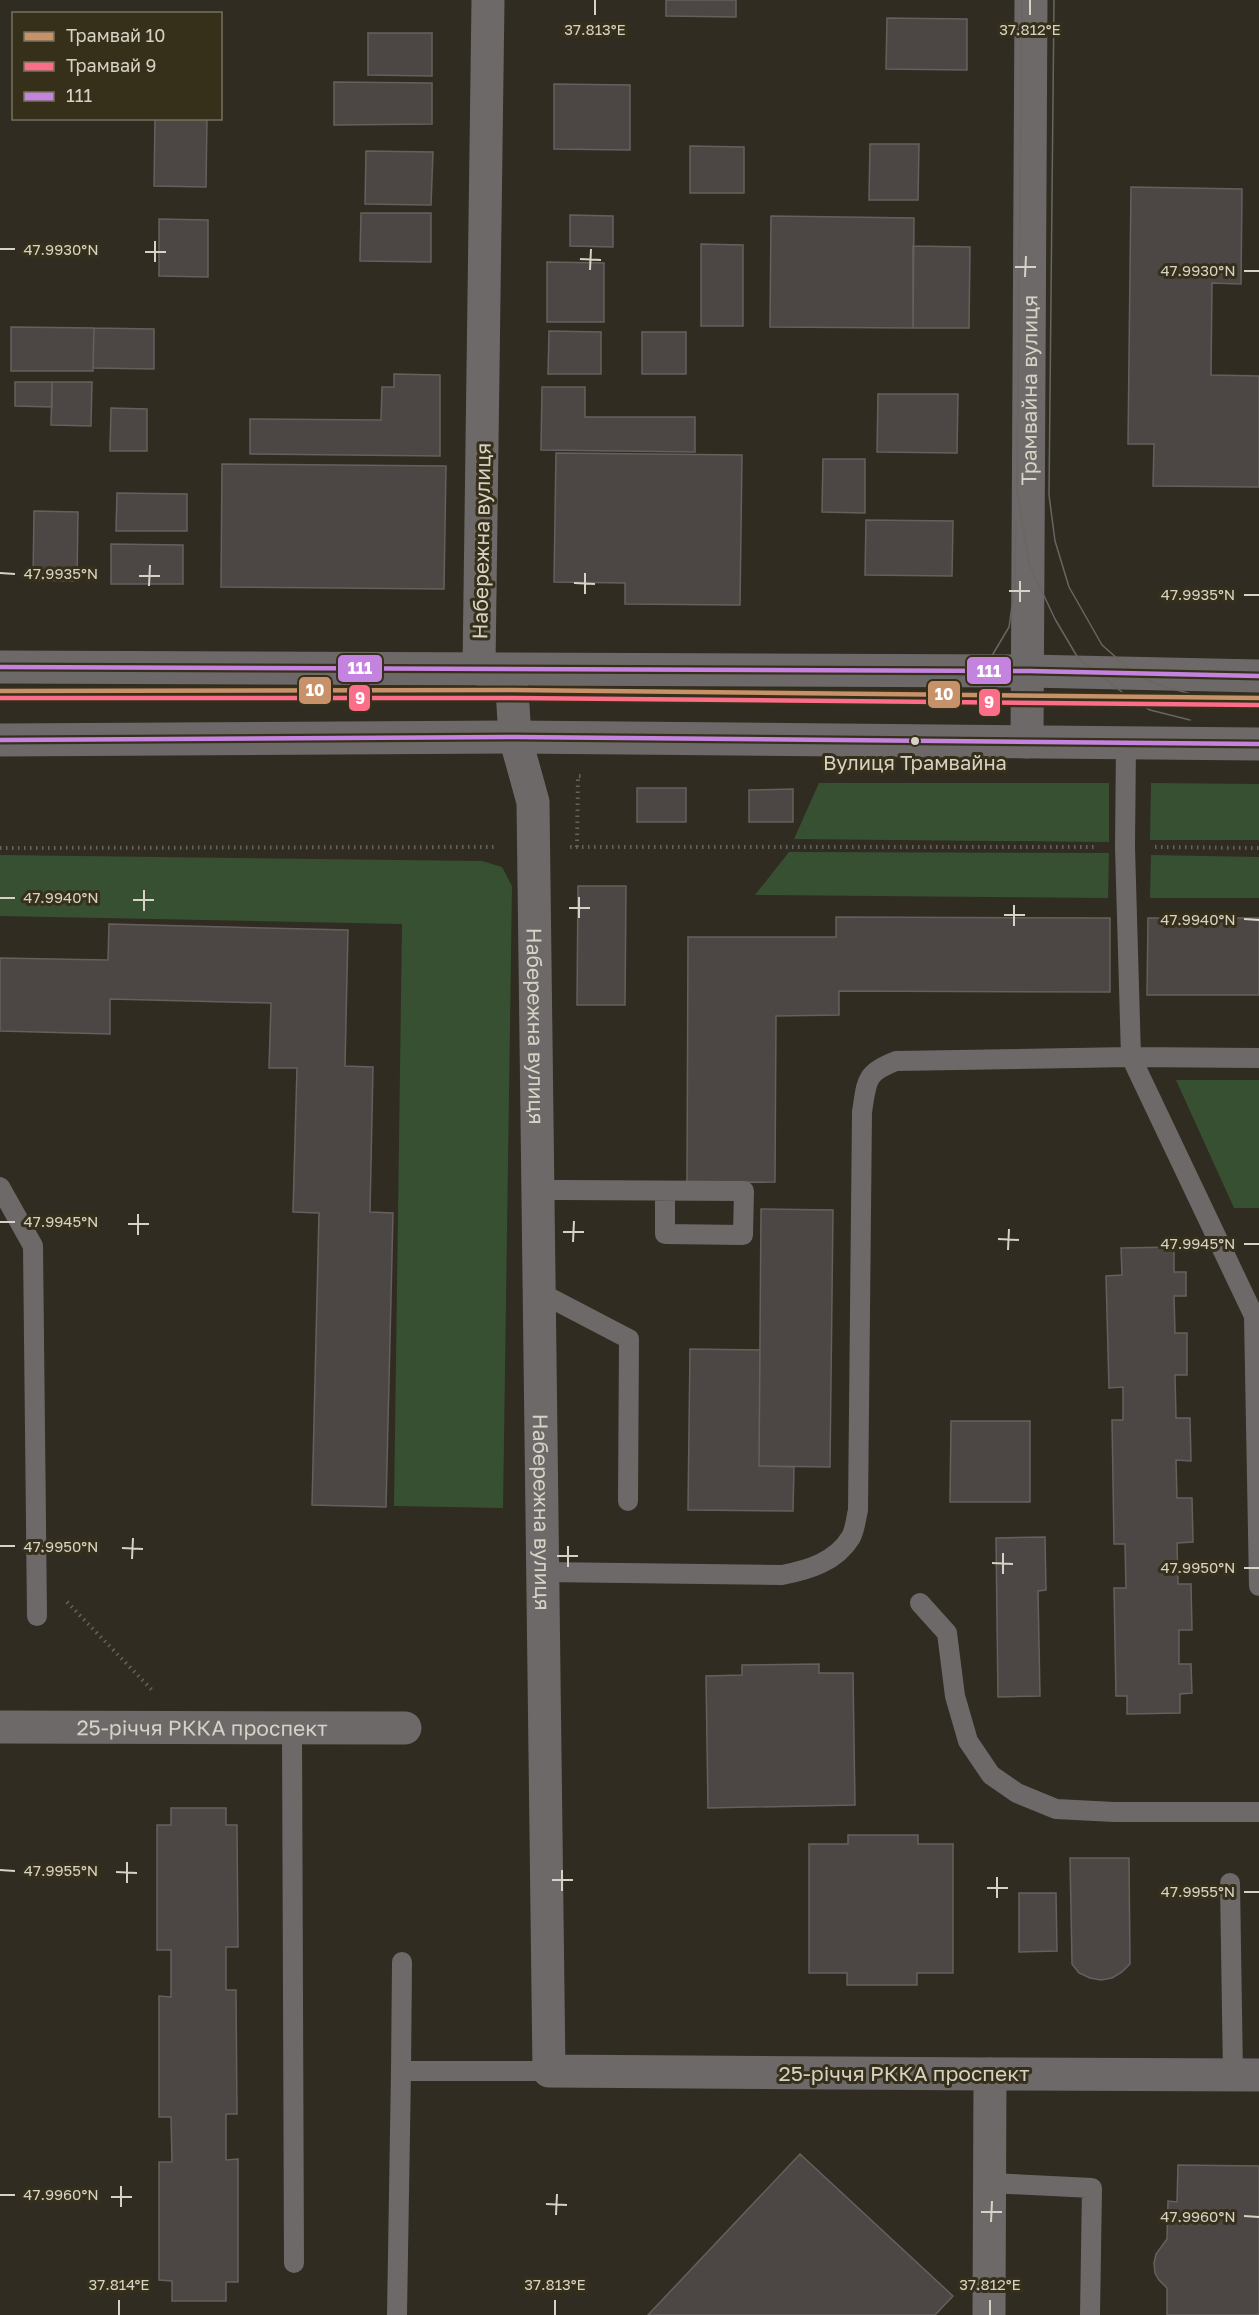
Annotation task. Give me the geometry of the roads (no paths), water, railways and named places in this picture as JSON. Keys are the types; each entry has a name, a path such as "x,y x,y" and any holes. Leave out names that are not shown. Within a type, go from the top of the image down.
{"street":[{"name":"Набережна вулиця","path":"488,0 479,667 512,690 515,737 533,802 549,2071"},
{"name":"Трамвайна вулиця","path":"1027,742 1031,0"},
{"path":"0,667 479,667 1029,671 1259,676"},
{"path":"0,741 515,737 1259,744"},
{"name":"25-річчя РККА проспект","path":"0,1727 405,1728"},
{"name":"25-річчя РККА проспект","path":"549,2071 1246,2075"},
{"path":"989,2315 990,2074"}],"lane":[{"path":"1126,743 1125,847 1131,1057 1254,1316 1259,1586"},
{"path":"543,1572 782,1575 808,1570 833,1557 851,1537 858,1510 862,1112 866,1085 876,1068 896,1061 1131,1057 1259,1058"},
{"path":"0,1187 33,1246 37,1616"},
{"path":"538,1190 665,1191"},
{"path":"539,1292 629,1339 627,1501"},
{"path":"920,1603 947,1633 955,1696 968,1741 991,1775 1017,1793 1056,1809 1114,1812 1259,1812"},
{"path":"292,1728 294,2263"},
{"path":"1230,1883 1246,2075"},
{"path":"397,2315 402,1962"},
{"path":"401,2071 549,2071"},
{"path":"990,2183 1092,2188 1090,2315"}],"tram line":[{"path":"1022,0 1017,489 1029,564 1055,619 1078,658 1127,696 1150,710 1190,720"},
{"path":"1054,0 1049,495 1055,541 1069,587 1102,645 1135,674 1162,686 1202,697"},
{"path":"926,694 972,671 993,654 1009,627 1015,585 1016,522"},
{"name":"10","path":"0,691 512,690 1259,698"},
{"name":"9","path":"0,698 512,698 1259,705"}],"place":[{"name":"Вулиця Трамвайна","path":"915,741"}]}
